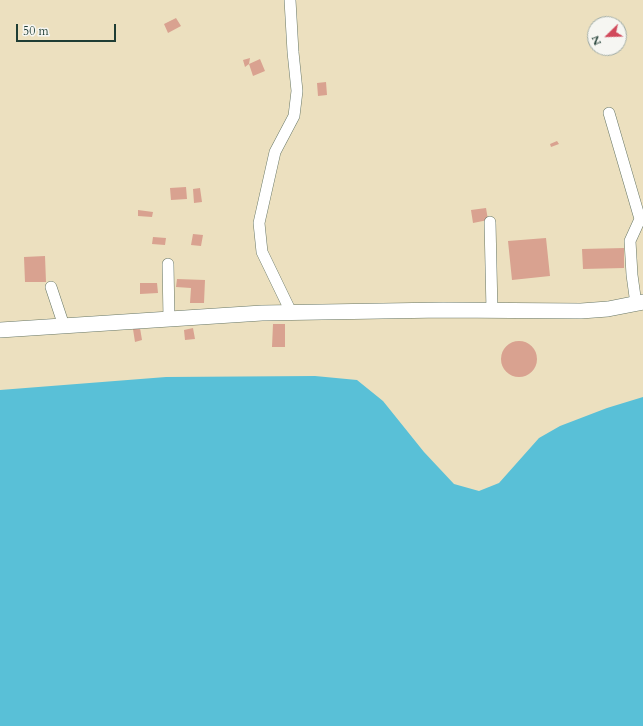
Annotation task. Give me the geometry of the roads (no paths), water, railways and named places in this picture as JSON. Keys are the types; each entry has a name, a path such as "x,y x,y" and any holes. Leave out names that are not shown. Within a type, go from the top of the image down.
{"main road":[{"path":"0,330 262,313 443,310 581,311 608,309 640,303"}],"street":[{"path":"290,0 297,91 294,116 275,152 259,223 262,252 291,312"},
{"path":"609,113 640,219 630,241 632,275 640,303"},
{"path":"490,222 492,311"},
{"path":"168,264 169,319"},
{"path":"50,287 64,326"}],"water":[{"path":"315,376 357,380 383,401 424,452 454,484 479,491 499,483 539,438 560,426 607,408 643,397 643,726 0,726 0,390 166,377"}]}
